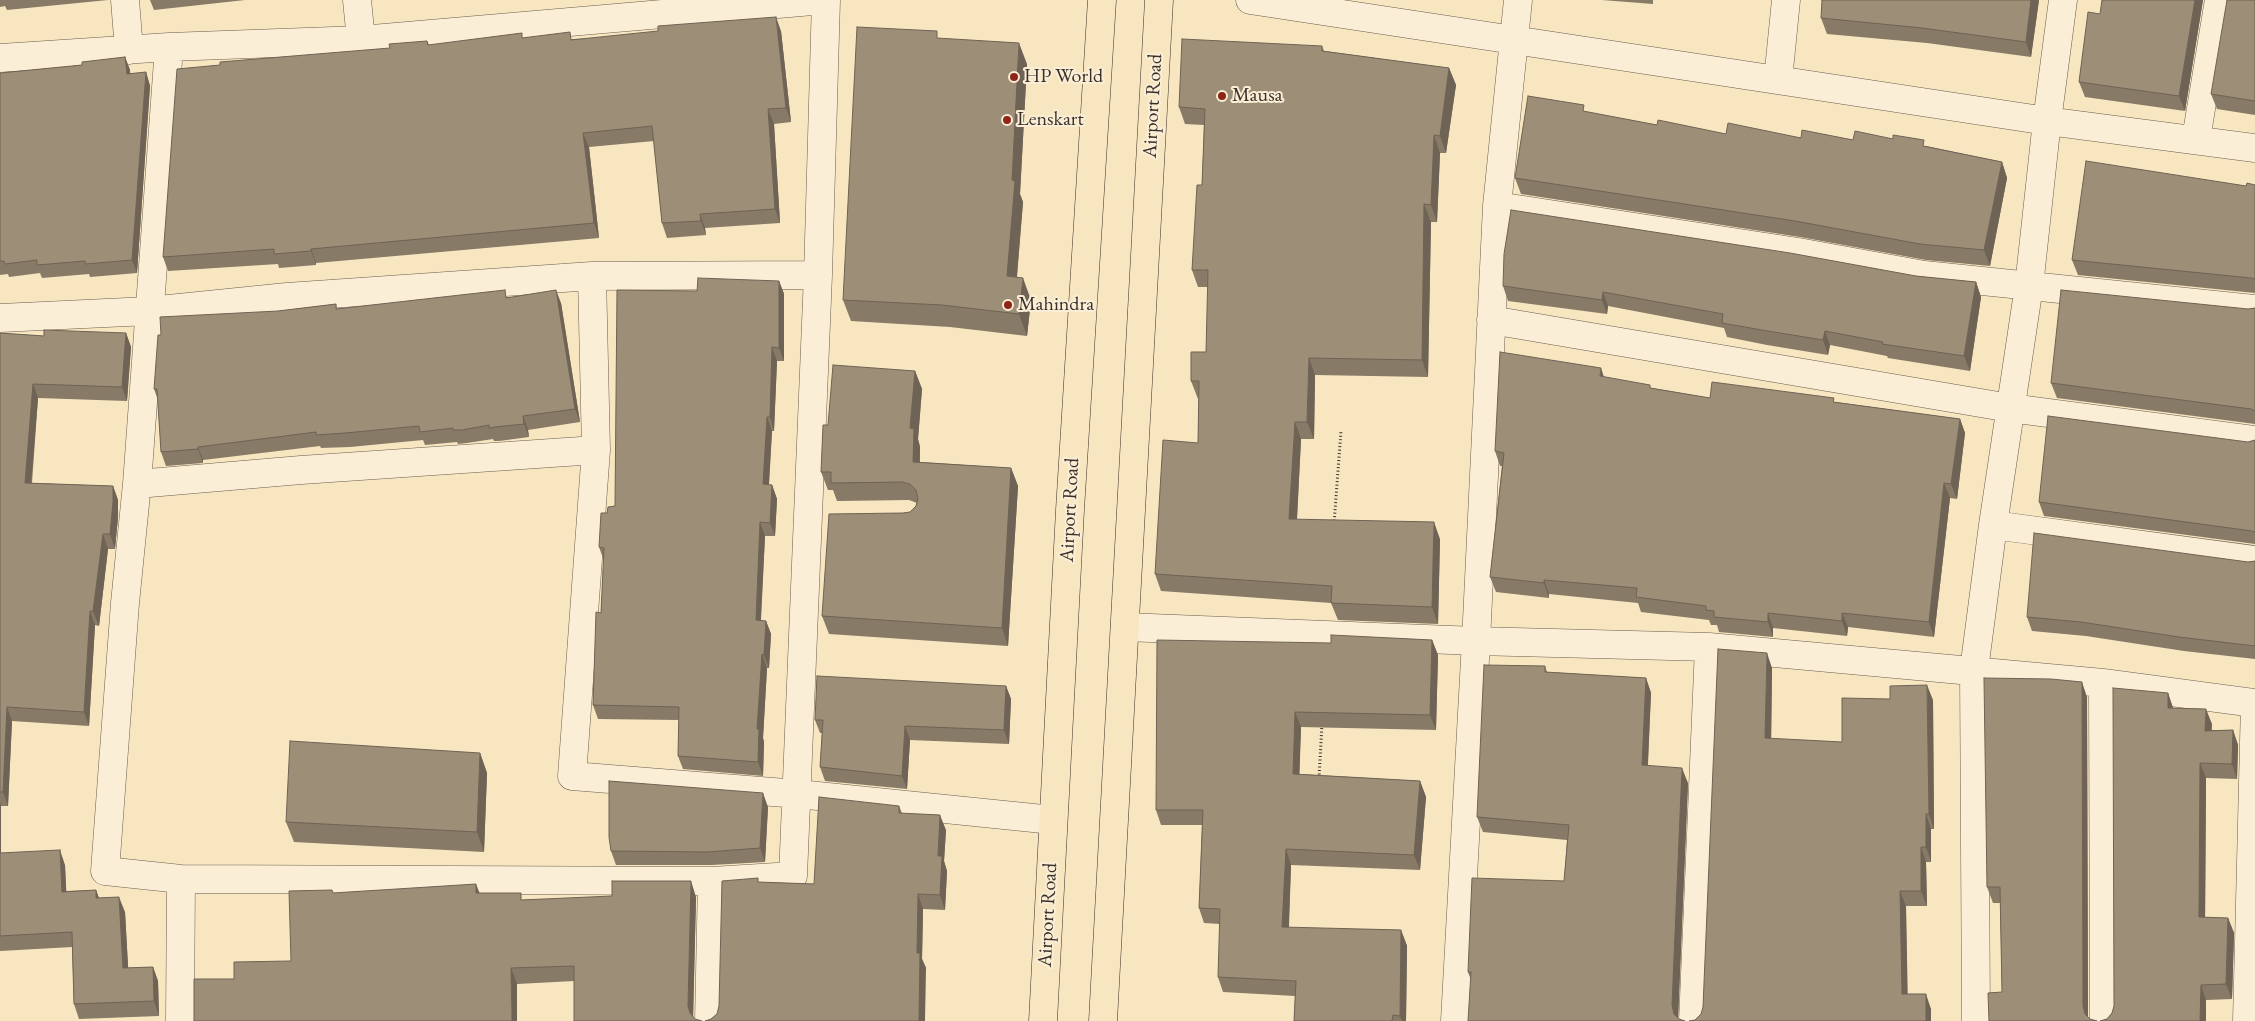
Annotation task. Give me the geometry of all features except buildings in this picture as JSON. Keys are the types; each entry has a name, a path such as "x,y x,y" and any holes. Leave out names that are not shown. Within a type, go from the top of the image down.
{"main road":[{"name":"Airport Road","path":"1042,1021 1070,510 1102,0"},
{"name":"Airport Road","path":"1103,1021 1158,0"}],"street":[{"path":"125,0 129,50"},
{"path":"357,0 361,40"},
{"path":"0,58 169,47 361,40 736,4 825,0 818,275 807,517 798,794 793,876 712,881 181,879 104,871 125,603 137,484 169,47"},
{"path":"1250,0 1387,10 1514,41 2047,121 2255,148"},
{"path":"1455,1021 1497,206 1518,0"},
{"path":"1778,80 1786,0"},
{"path":"1976,1021 1974,670 1993,525 2029,286 2047,121 2063,0"},
{"path":"2196,139 2220,0"},
{"path":"1497,206 1798,252 1924,275 2255,309"},
{"path":"0,318 149,311 287,297 592,276 818,275"},
{"path":"592,276 596,450 572,776 798,794 1053,820"},
{"path":"1491,320 2010,408 2255,440"},
{"path":"137,484 301,470 596,450"},
{"path":"807,517 835,516"},
{"path":"1993,525 2255,560"},
{"path":"1125,627 1476,642 1710,646 2103,683 2255,703 2247,1021"},
{"path":"1693,1021 1710,646"},
{"path":"2103,683 2104,1021"},
{"path":"180,1021 181,879"},
{"path":"709,1021 712,881"}],"place":[{"name":"HP World","path":"1014,77"},
{"name":"Mausa","path":"1222,96"},
{"name":"Lenskart","path":"1007,120"},
{"name":"Mahindra","path":"1008,305"}]}
